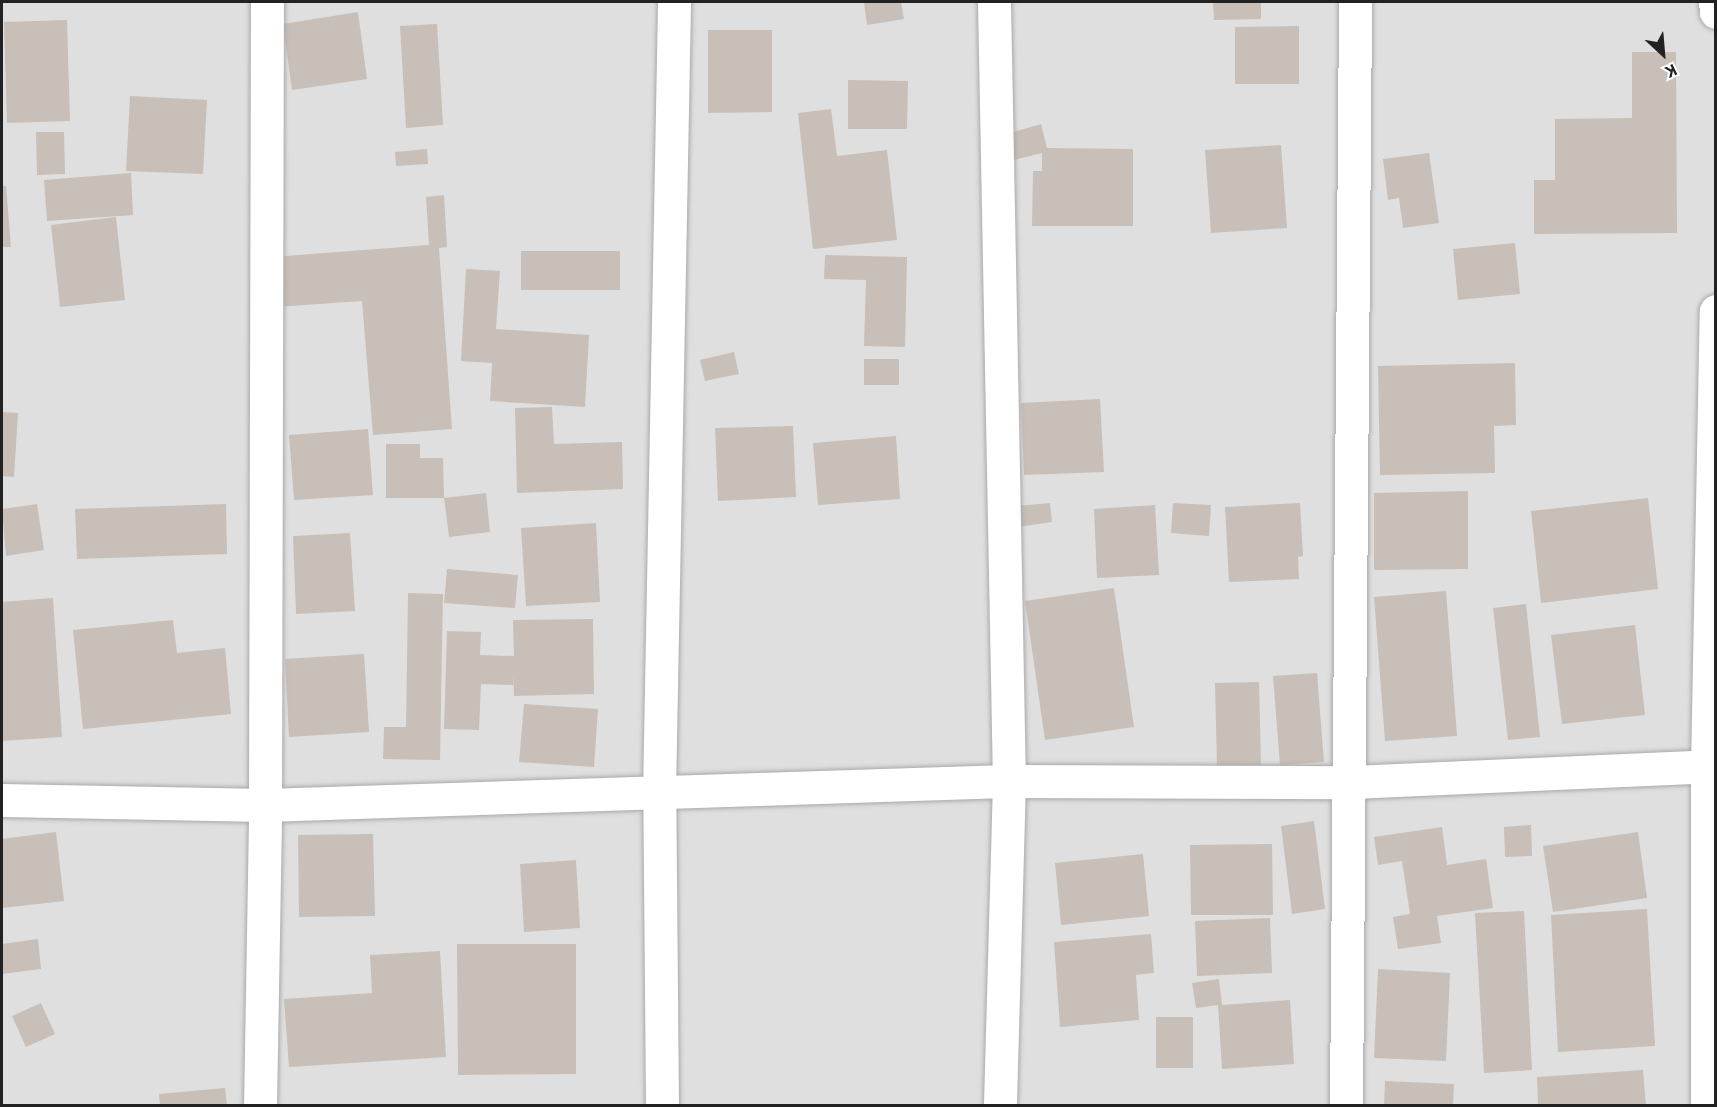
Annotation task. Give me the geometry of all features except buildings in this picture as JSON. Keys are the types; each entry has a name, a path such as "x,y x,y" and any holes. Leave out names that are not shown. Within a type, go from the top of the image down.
{"street":[{"path":"260,1106 265,805 267,2"},
{"path":"662,1106 659,793 674,2"},
{"path":"994,2 1009,781 1000,1106"},
{"path":"1346,1106 1351,782 1354,2"},
{"path":"1715,2 1716,12"},
{"path":"1707,1106 1716,310"},
{"path":"2,800 265,805 1009,781 1351,782 1711,766"}],"shaded area":[{"path":"2,2 1715,2 1715,1105 2,1105"}]}
